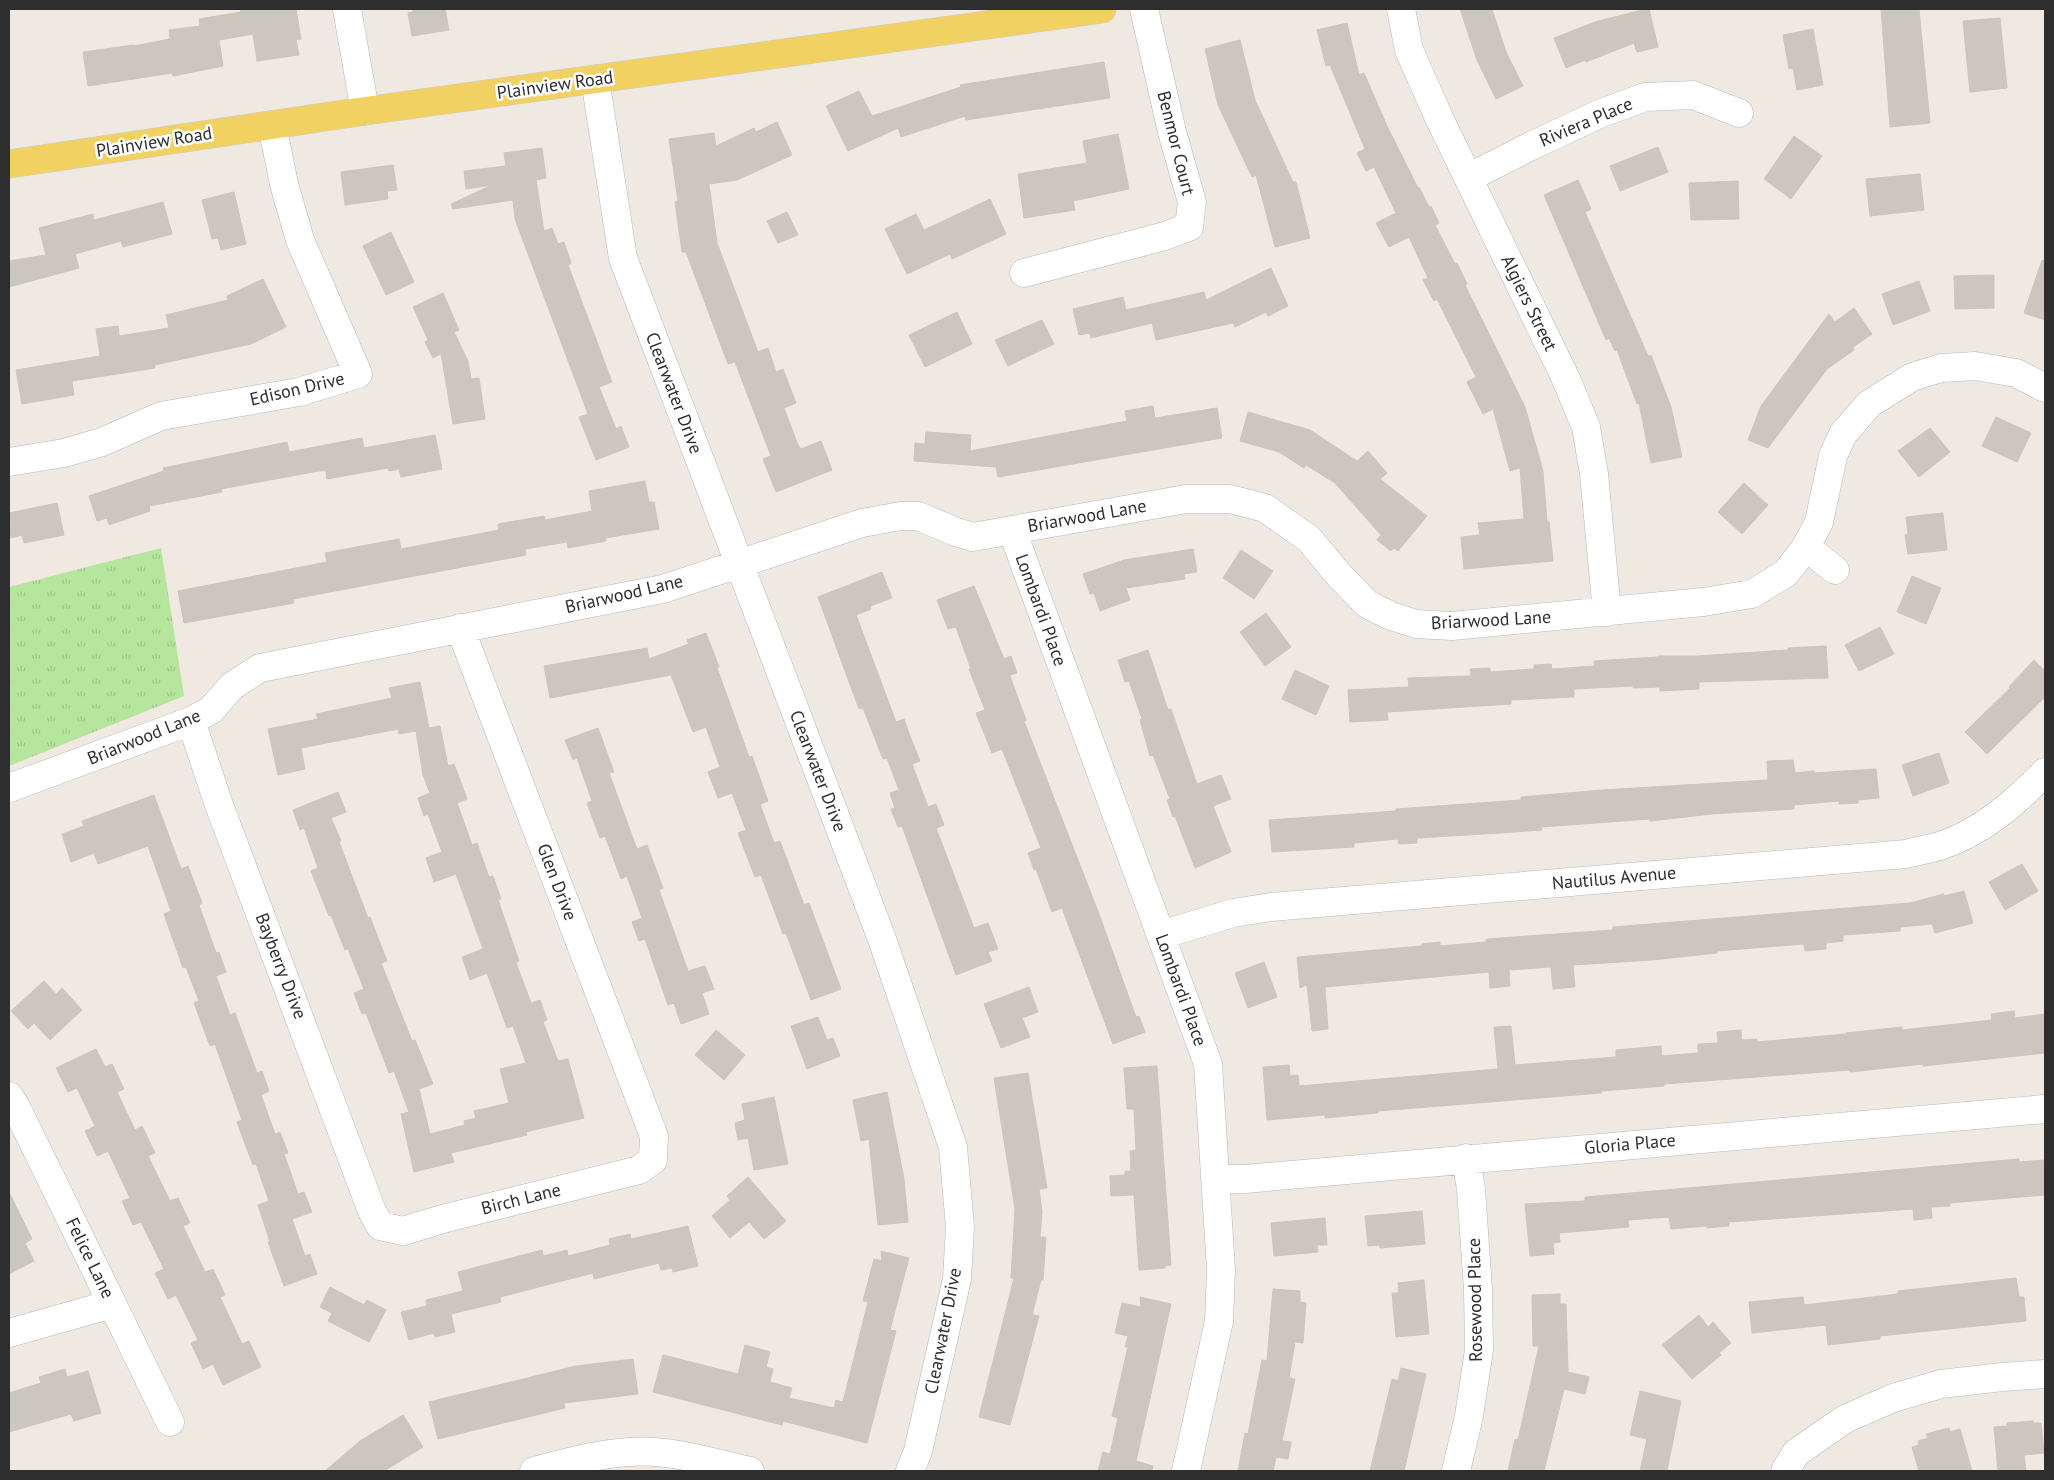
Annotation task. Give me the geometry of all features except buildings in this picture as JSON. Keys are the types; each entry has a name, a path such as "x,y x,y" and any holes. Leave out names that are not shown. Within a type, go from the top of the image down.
{"main road":[{"name":"Plainview Road","path":"9,164 595,79 1012,15 1102,9"}],"street":[{"path":"347,9 366,111"},
{"name":"Benmor Court","path":"1024,273 1165,236 1189,227 1192,202 1172,132 1144,9"},
{"name":"Algiers Street","path":"1401,9 1409,50 1440,120 1566,380 1586,427 1594,474 1607,612"},
{"name":"Clearwater Drive","path":"595,79 623,258 885,948 953,1147 960,1227 957,1279 918,1451 910,1471"},
{"name":"Riviera Place","path":"1468,178 1530,146 1599,114 1644,97 1693,95 1739,113"},
{"name":"Edison Drive","path":"9,462 64,453 102,442 161,416 299,392 358,374 300,240 284,184 272,125"},
{"name":"Briarwood Lane","path":"9,788 191,721 212,710 232,686 260,668 663,589 862,524 901,516 918,516 973,537 1186,499 1230,498 1265,508 1309,539 1338,574 1367,604 1391,616 1416,624 1452,626 1702,602 1752,594 1786,573 1806,547 1819,522 1833,456 1844,434 1857,416 1869,404 1912,377 1941,368 1975,366 2016,373 2045,388"},
{"name":"Lombardi Place","path":"1012,530 1208,1064 1221,1270 1219,1321 1186,1471"},
{"path":"1806,547 1835,570"},
{"name":"Glen Drive","path":"460,628 654,1136"},
{"name":"Bayberry Drive","path":"191,721 219,805 372,1211"},
{"name":"Nautilus Avenue","path":"1160,935 1233,913 1272,907 1906,854 1941,846 1979,828 2017,801 2045,772"},
{"name":"Felice Lane","path":"9,1096 170,1422"},
{"name":"Gloria Place","path":"1216,1179 2045,1109"},
{"name":"Birch Lane","path":"372,1211 380,1226 403,1230 639,1170 652,1160 654,1136"},
{"name":"Rosewood Place","path":"1456,1471 1469,1416 1479,1350 1478,1288 1471,1189 1466,1158"},
{"path":"9,1333 112,1304"},
{"path":"1785,1471 1796,1453 1845,1419 1893,1398 1941,1384 2045,1374"},
{"path":"534,1471 575,1460 630,1452 679,1455 750,1471"}],"green space":[{"path":"161,548 184,696 9,766 9,587"}]}
